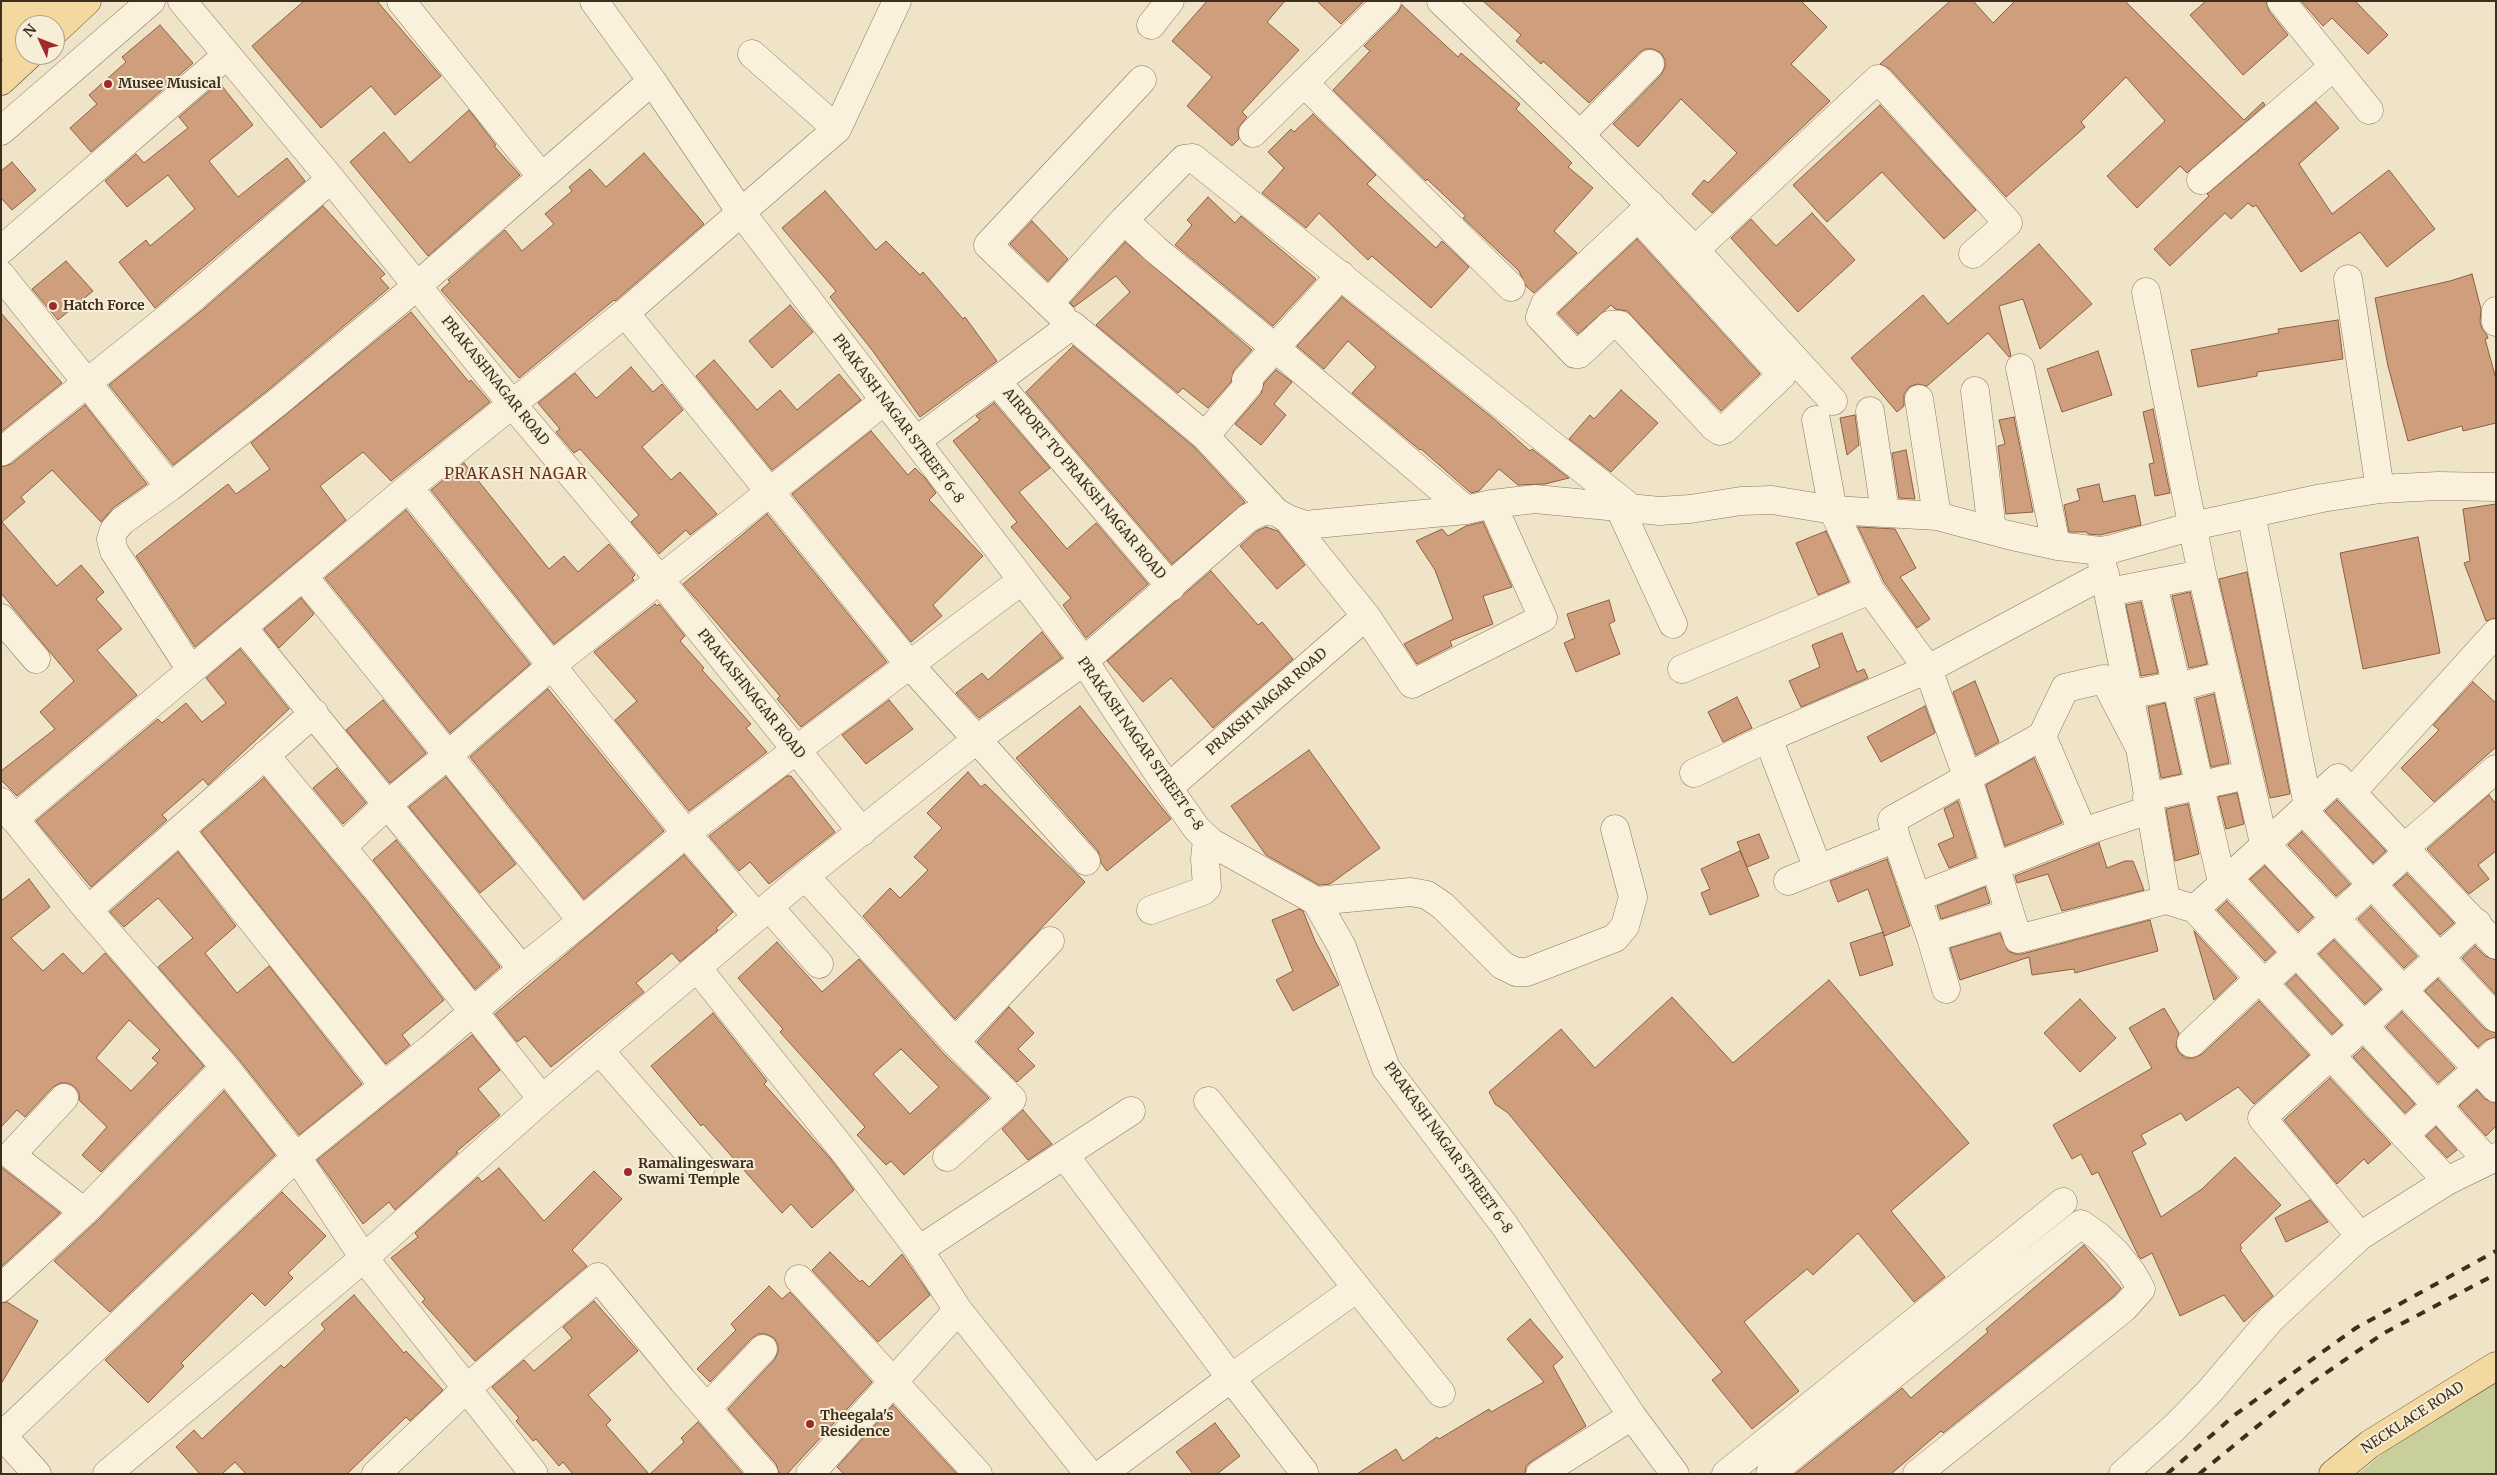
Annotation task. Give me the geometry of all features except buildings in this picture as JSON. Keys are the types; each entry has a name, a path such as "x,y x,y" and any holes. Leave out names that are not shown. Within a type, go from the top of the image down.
{"main road":[{"path":"1,18 19,1"},
{"path":"35,15 50,1"},
{"path":"65,22 87,1"},
{"path":"1,46 15,34"},
{"path":"1,81 18,65"},
{"name":"NECKLACE ROAD","path":"2333,1474 2370,1444 2496,1366"}],"street":[{"path":"1,130 151,1"},
{"name":"PRAKASHNAGAR ROAD","path":"182,1 418,285 512,404 660,580 862,832"},
{"path":"401,1 541,176"},
{"name":"PRAKASH NAGAR STREET 6-8","path":"594,1 652,81 740,211 884,401 916,440 1020,581 1084,661 1186,814 1207,839 1316,901 1342,948 1386,1068 1505,1226 1632,1416 1675,1474"},
{"path":"534,1474 364,1258 296,1157 225,1067 88,910 8,810 243,628 409,488 625,313 740,211 837,129 897,1"},
{"path":"1151,25 1170,1"},
{"path":"1254,133 1387,1"},
{"path":"1441,1 1580,135 1644,211 1790,368"},
{"path":"2281,1 2369,110"},
{"path":"752,54 837,129"},
{"path":"1,250 227,55"},
{"path":"1580,135 1650,64"},
{"path":"2201,180 2333,67"},
{"path":"1695,250 1878,79 2008,223 1973,254"},
{"path":"1142,80 988,246 1072,325 1204,436 1282,516 1366,616 1412,684 1543,618 1492,504"},
{"path":"191,670 114,551 111,539 114,530 122,521 170,487 278,402 418,285 652,81"},
{"path":"1304,83 1512,287"},
{"path":"1049,303 1124,220 1184,159 1193,158 1341,275 1625,507 1673,624"},
{"path":"1,452 194,296 331,179"},
{"path":"1644,211 1695,250 1824,411 1833,510 1870,590 1928,669 1967,776 2018,938 2166,900 2195,909 2447,1181"},
{"path":"1644,211 1545,304 1540,317 1575,354 1580,354 1610,325 1620,325 1720,431 1725,429 1790,368"},
{"path":"1124,220 1156,250 1274,347 1466,510"},
{"path":"1,275 170,487"},
{"path":"1204,436 1249,384 1246,380 1274,347 1341,275"},
{"path":"2348,279 2380,489"},
{"path":"2146,292 2202,574 2264,843 2404,989 2490,1070 2439,1106 2404,1135"},
{"path":"2496,310 2496,322"},
{"path":"625,313 908,664 1086,861"},
{"path":"916,440 1072,325"},
{"path":"2020,368 2056,545"},
{"name":"AIRPORT TO PRAKSH NAGAR ROAD","path":"997,382 1171,587"},
{"path":"1975,391 1992,530"},
{"path":"1919,399 1937,516"},
{"path":"342,848 388,804 447,756 550,666 884,401"},
{"path":"1870,411 1885,512"},
{"path":"2166,900 2140,748 2104,572 2112,549 2192,526 2322,498 2380,489 2438,486 2496,487"},
{"path":"409,488 686,833 763,912 818,964"},
{"path":"107,1474 364,1258 542,1099 698,969 805,876 976,740 1084,661 1248,518 1263,511 1305,524 1318,525 1466,510 1492,504 1535,499 1660,511 1690,509 1740,501 1772,500 1833,510 1937,516 2056,545 2104,572 2153,584 2202,574"},
{"path":"2251,513 2305,808 2372,885 2496,1018"},
{"path":"1694,773 1768,738 1928,669 2104,572"},
{"path":"303,576 582,921"},
{"path":"37,1474 2,1434 296,1157 384,1086 686,833 1020,581"},
{"path":"2123,1474 2175,1427 2210,1391 2271,1319 2360,1236 2447,1181 2492,1159 2439,1106 2297,953 2225,880 2153,584"},
{"path":"1682,669 1870,590"},
{"name":"PRAKSH NAGAR ROAD","path":"1168,788 1366,616"},
{"path":"1,618 36,659"},
{"path":"243,628 522,969"},
{"path":"2352,792 2496,633"},
{"path":"2128,695 2177,685 2178,687 2225,675"},
{"path":"1946,989 1918,898 1896,838 1892,820 1967,776 2042,736 2065,688 2104,679 2140,748"},
{"path":"88,910 314,713"},
{"path":"2042,736 2083,832"},
{"path":"1768,738 1818,869"},
{"path":"265,755 342,848 542,1099"},
{"path":"2191,1043 2262,980 2297,953 2372,885 2407,849 2496,769"},
{"path":"1918,898 2083,832 2148,803 2201,784 2247,775"},
{"path":"2195,909 2264,843 2338,778 2496,944"},
{"path":"1316,901 1411,892 1427,895 1444,906 1502,965 1516,972 1526,972 1615,938 1625,926 1633,897 1616,828"},
{"path":"180,830 384,1086"},
{"path":"1788,881 1896,838"},
{"path":"1150,910 1203,891 1207,887 1205,859 1207,839"},
{"path":"805,876 955,1042 1012,1099 947,1158"},
{"path":"1931,938 2009,914"},
{"path":"2360,1236 2262,1118 2438,956 2477,923"},
{"path":"955,1042 1050,940"},
{"path":"698,969 847,1155 919,1250 958,1310 1090,1474"},
{"path":"600,1052 701,1167"},
{"path":"1,1288 84,1212 225,1067"},
{"path":"64,1098 6,1151 84,1212"},
{"path":"1208,1102 1441,1393"},
{"path":"919,1250 1131,1111"},
{"path":"1065,1156 1231,1378 1304,1472"},
{"path":"1726,1474 2063,1202"},
{"path":"1770,1474 2081,1224 2098,1236 2116,1253 2132,1273 2141,1289 2124,1308 1917,1474"},
{"path":"1982,1269 2001,1288"},
{"path":"376,1474 467,1388 598,1277 764,1474"},
{"path":"800,1280 978,1474"},
{"path":"1102,1474 1231,1378 1358,1288"},
{"path":"810,1474 958,1310"},
{"path":"707,1408 763,1349"},
{"path":"1540,1474 1632,1416"}],"green space":[{"path":"2496,1376 2496,1474 2358,1474 2415,1426"}],"railway":[{"path":"2167,1474 2236,1414 2356,1328 2496,1251"},
{"path":"2199,1474 2304,1388 2384,1333 2496,1274"}],"place":[{"name":"Musee Musical","path":"108,84"},
{"name":"Hatch Force","path":"53,306"},
{"name":"Ramalingeswara Swami Temple","path":"628,1172"},
{"name":"Theegala's Residence","path":"810,1424"}],"district":[{"name":"PRAKASH NAGAR","path":"516,475"}]}
